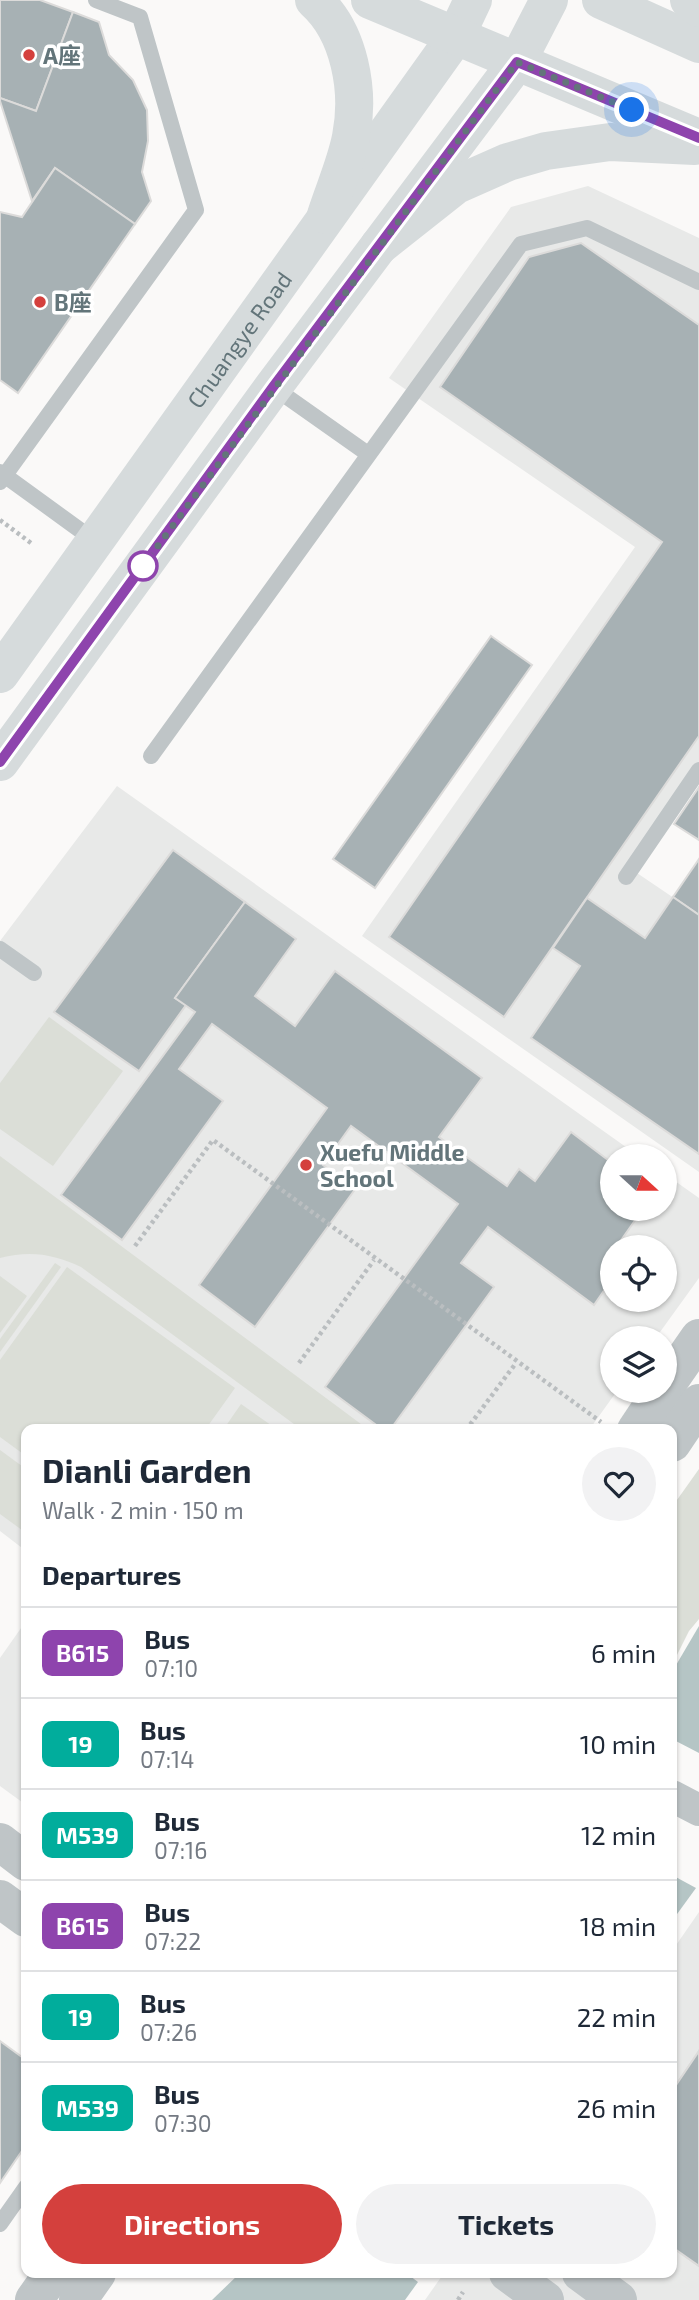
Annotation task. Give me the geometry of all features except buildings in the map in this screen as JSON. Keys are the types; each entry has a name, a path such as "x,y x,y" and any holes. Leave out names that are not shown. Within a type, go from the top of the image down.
{"main road":[{"path":"314,0 337,32 350,60 354,93 351,137 326,215"},
{"path":"370,0 699,138"},
{"name":"Chuangye Road","path":"0,674 456,36 473,0"},
{"path":"0,762 273,387 517,62 549,0"},
{"path":"601,0 699,44"},
{"path":"689,0 699,8"},
{"path":"379,246 456,185 508,162 546,151 610,142 699,146"}],"street":[{"path":"677,1370 699,1338"},
{"path":"625,1424 649,1403"},
{"path":"677,1436 699,1403"},
{"path":"677,1799 699,1811"},
{"path":"0,1842 21,1858"},
{"path":"0,1899 21,1914"},
{"path":"34,2300 49,2278"},
{"path":"78,2300 93,2278"},
{"path":"515,2278 545,2300"},
{"path":"588,2278 618,2300"}],"lane":[{"path":"95,541 2,477 196,210 140,17 96,0"},
{"path":"151,756 522,244 587,228 699,282"},
{"path":"273,387 369,454"},
{"path":"626,877 699,770"},
{"path":"0,949 34,974"},
{"path":"0,2224 21,2194"}],"path":[{"path":"0,520 31,543"},
{"path":"135,1246 213,1140 516,1363 615,1424"},
{"path":"299,1363 374,1260"},
{"path":"471,1424 516,1363"},
{"path":"458,2300 463,2292"}],"shaded area":[{"path":"588,186 699,238 699,783 637,873 699,915 699,1172 677,1157 677,1144 659,1144 362,936 635,547 389,378 511,207"},
{"name":"Xuefu Middle School","path":"117,786 622,1144 600,1144 600,1222 677,1222 677,1182 699,1198 699,1278 677,1308 677,1235 600,1235 600,1312 674,1312 664,1326 600,1326 600,1403 608,1403 593,1424 21,1424 21,1547 0,1531 0,941"},
{"path":"49,1017 123,1071 53,1166 0,1129 0,1083"},
{"path":"0,1156 361,1424 294,1424 81,1267 42,1255 22,1254 0,1258"},
{"path":"55,1263 61,1267 0,1352 0,1339"},
{"path":"67,1267 235,1388 209,1424 21,1424 21,1452 0,1437 0,1360"},
{"path":"0,1276 27,1296 0,1333"},
{"path":"241,1404 269,1424 227,1424"},
{"path":"0,1450 21,1465 21,1529 0,1514"},
{"path":"699,1469 699,1619 689,1631 677,1655 677,1500"},
{"path":"699,1626 699,1753 677,1742 677,1663"},
{"path":"21,1628 21,1801 0,1786 0,1658"},
{"path":"677,1878 696,1888 677,1914"},
{"path":"699,1912 699,2300 425,2300 440,2278 677,2278 677,1944"},
{"path":"235,2278 413,2278 418,2282 405,2300 212,2300"}],"bus line":[{"name":"B615","path":"0,762 273,387 517,62 699,138"}],"place":[{"name":"A座","path":"29,55"},
{"name":"B座","path":"40,302"},
{"name":"Xuefu Middle School","path":"306,1165"}],"route":[{"path":"143,566 273,387 517,62 632,110"}]}
